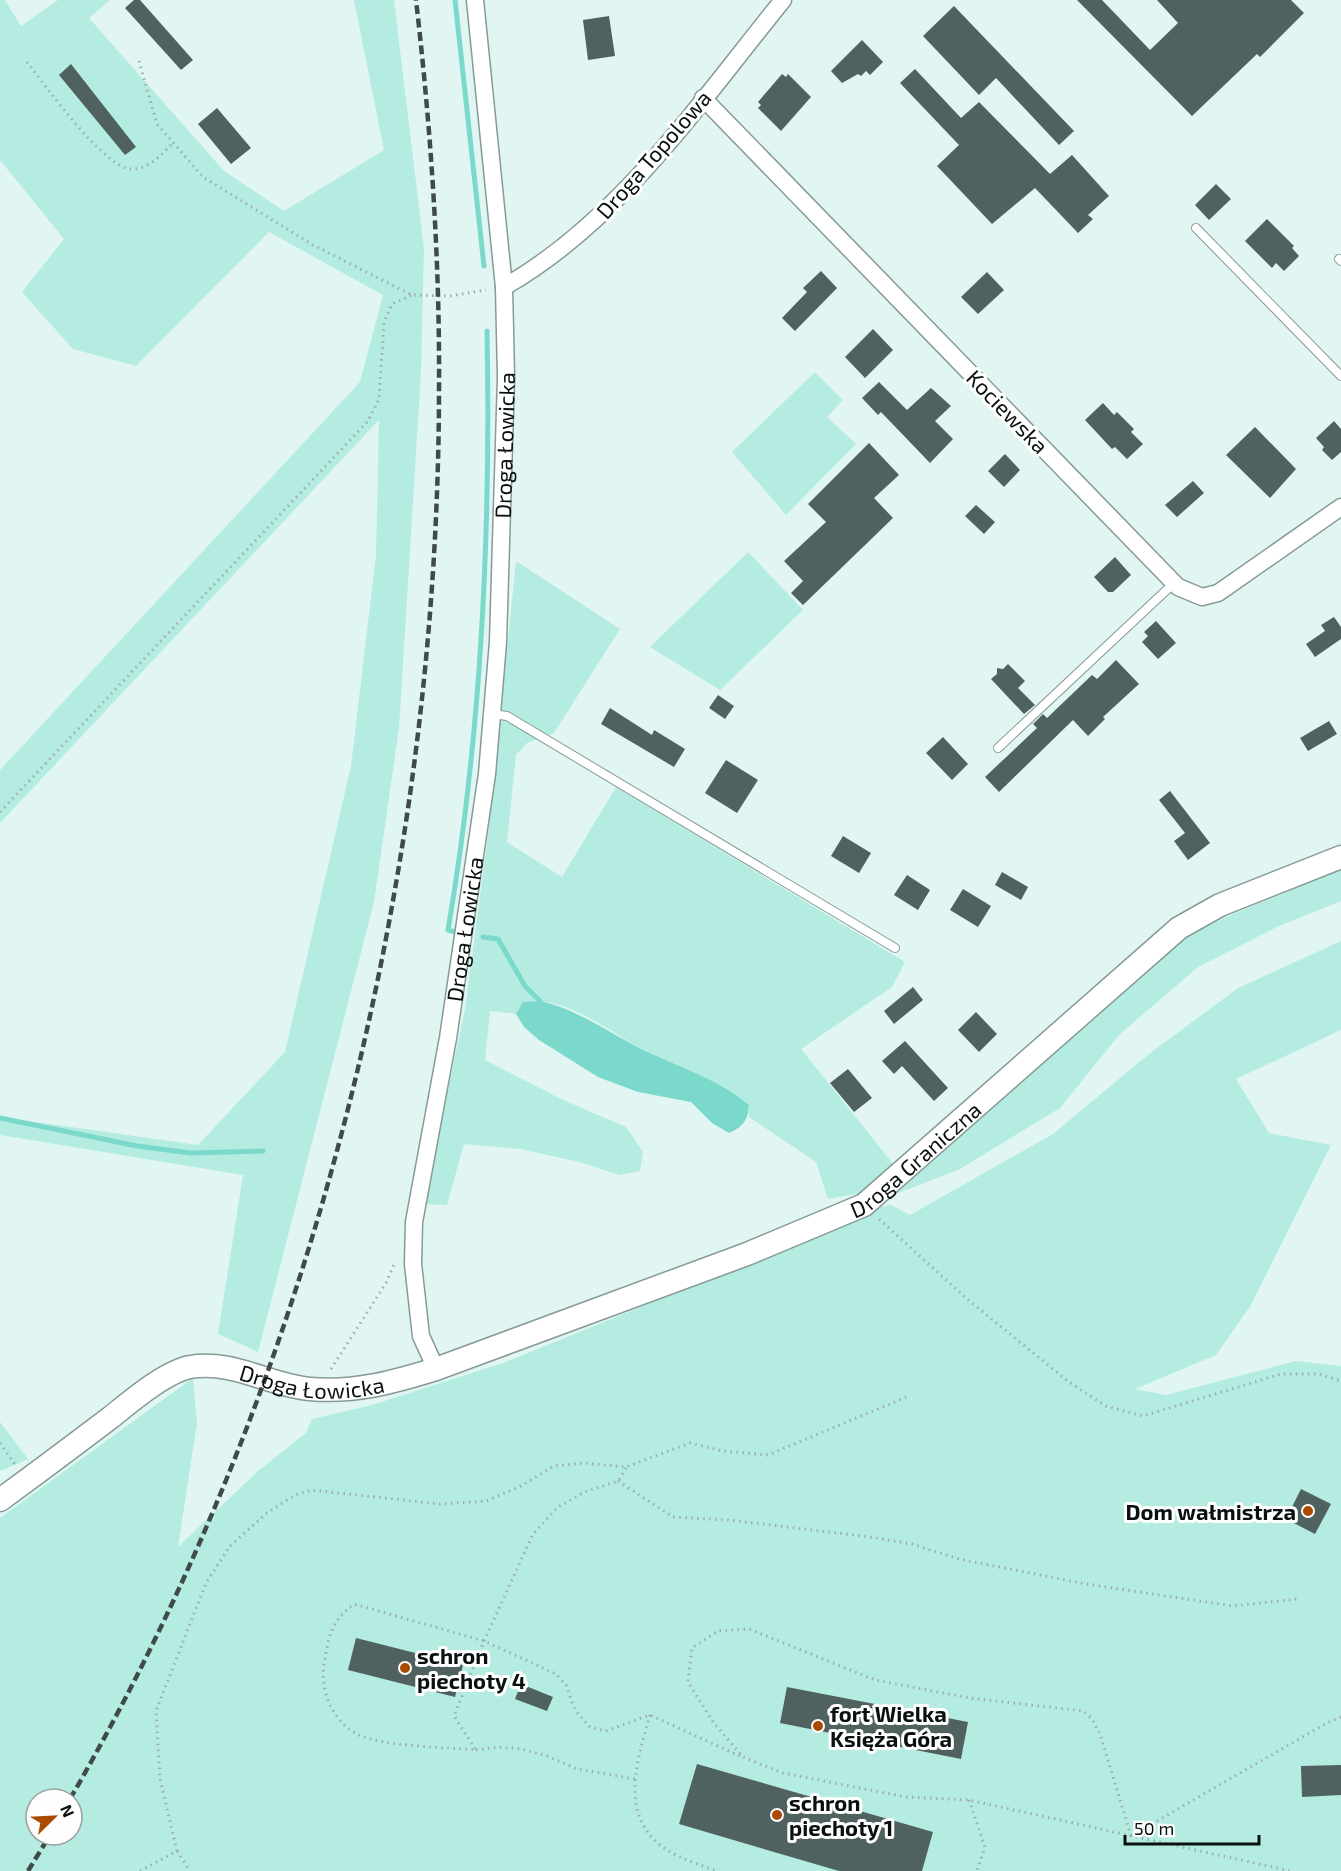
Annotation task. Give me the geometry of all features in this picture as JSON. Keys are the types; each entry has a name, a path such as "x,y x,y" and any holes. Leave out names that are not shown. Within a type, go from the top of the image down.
{"street":[{"name":"Droga Łowicka","path":"0,1500 145,1392 188,1368 215,1365 238,1368 309,1389 361,1389 436,1369 421,1336 413,1264 414,1222 448,1038 487,774 498,642 506,388 504,286 475,0"},
{"name":"Droga Topolowa","path":"504,286 538,267 581,234 651,161 783,0"},
{"name":"Kociewska","path":"703,98 1174,583 1192,595 1210,596 1341,507"},
{"name":"Droga Graniczna","path":"436,1369 747,1254 864,1205 1179,928 1220,905 1341,857"}],"lane":[{"path":"1196,228 1341,376"},
{"path":"999,748 1174,583"},
{"path":"492,714 507,716 895,948"}],"path":[{"path":"139,61 157,124 204,177 265,217 362,272 412,295 450,296 504,286"},
{"path":"27,62 77,125 116,165 133,170 152,163 173,143"},
{"path":"0,812 368,421 379,399 384,322 392,304 412,295"},
{"path":"864,1205 966,1299 1068,1382 1106,1406 1143,1416 1281,1374 1318,1374 1341,1381"},
{"path":"309,1389 335,1365 386,1283 400,1253"},
{"path":"190,1871 177,1851 160,1779 156,1711 206,1583 230,1546 267,1513 295,1495 311,1490 440,1504 486,1501 521,1486 554,1466 584,1463 626,1467 690,1443 723,1451 768,1455 909,1396"},
{"path":"0,1443 26,1481"},
{"path":"476,1750 454,1716 484,1641 533,1534 558,1507 585,1492 618,1481 626,1467"},
{"path":"618,1481 673,1517 739,1521 863,1536 912,1544 959,1559 1086,1584 1233,1606 1297,1599"},
{"path":"635,1779 577,1769 547,1756 522,1749 498,1747 476,1750 384,1741 358,1734 342,1723 323,1689 324,1667 332,1625 354,1604 484,1641 556,1674 566,1685 575,1710 590,1728 606,1731 650,1715 783,1773 906,1797 969,1800 1291,1871"},
{"path":"743,1757 713,1722 688,1682 692,1648 718,1631 749,1629 875,1680 970,1698 1083,1711 1092,1719 1100,1734 1131,1836"},
{"path":"650,1715 635,1779 635,1800 643,1830 676,1856 717,1871"},
{"path":"1131,1836 1341,1717"},
{"path":"969,1800 985,1847 977,1871"},
{"path":"140,1871 177,1851"}],"shaded area":[{"path":"0,0 5,0 21,26 58,0 110,0 89,18 224,171 284,211 384,150 354,0 394,0 424,249 421,372 399,728 374,902 258,1352 218,1334 243,1175 0,1135 0,1117 198,1145 285,1052 351,766 376,555 379,420 0,823 0,770 360,382 383,295 269,232 136,366 73,349 22,292 64,239 0,160"},
{"path":"815,372 843,400 827,417 856,444 786,515 732,452"},
{"path":"748,552 803,610 720,690 650,647"},
{"path":"516,561 620,629 554,733 527,743 516,755 507,842 562,877 616,787 905,962 892,987 801,1049 894,1165 862,1193 828,1199 816,1162 749,1117 749,1105 737,1096 712,1081 644,1050 581,1014 555,1004 532,1001 523,1002 516,1014 490,1011 485,1060 561,1099 626,1127 643,1152 640,1171 619,1175 583,1163 521,1149 464,1144 447,1205 424,1204 465,1009 489,828"},
{"path":"1341,870 1341,901 1279,926 1198,967 1119,1035 1060,1108 960,1169 896,1194 1185,938 1228,916"},
{"path":"1341,941 1341,1030 1236,1079 1269,1133 1331,1145 1251,1305 1216,1355 1135,1389 1166,1395 1296,1361 1341,1366 1341,1871 0,1871 0,1518 193,1378 197,1423 178,1547 258,1471 306,1433 312,1419 372,1405 503,1363 717,1276 837,1215 891,1205 910,1215 1053,1134 1149,1054 1238,988"},
{"path":"540,1001 583,1017 638,1047 727,1089 749,1105 746,1119 738,1128 729,1133 712,1123 691,1102 638,1092 598,1077 539,1040 524,1027 516,1014 523,1002"},
{"path":"0,1422 28,1459 1,1471 0,1469"}],"building":[{"path":"134,0 140,0 193,60 181,70 125,8"},
{"path":"1077,0 1102,0 1150,50 1178,23 1157,0 1291,0 1304,13 1260,57 1257,54 1192,116"},
{"path":"954,6 1074,131 1059,145 996,78 979,95 923,36"},
{"path":"609,16 615,56 588,60 583,20"},
{"path":"862,40 883,62 870,75 866,71 861,76 858,74 842,83 831,71"},
{"path":"71,64 136,147 125,155 59,75"},
{"path":"915,69 961,118 979,102 1050,174 1072,155 1109,196 1088,215 1093,219 1078,233 1035,188 992,224 937,166 959,145 900,83"},
{"path":"782,74 786,77 788,74 811,97 781,131 758,108 761,105 758,102"},
{"path":"217,108 251,148 231,164 198,124"},
{"path":"1216,184 1231,199 1209,220 1195,205"},
{"path":"1267,219 1294,246 1292,248 1299,256 1284,271 1276,263 1272,268 1245,241"},
{"path":"821,271 837,288 795,331 782,318 807,292 803,288"},
{"path":"987,272 1004,290 978,314 961,297"},
{"path":"873,329 893,350 865,378 845,357"},
{"path":"879,382 907,410 931,388 951,406 935,421 953,439 930,463 881,412 878,415 862,398"},
{"path":"1103,403 1114,415 1117,412 1134,429 1131,432 1143,444 1127,459 1115,447 1112,449 1085,420"},
{"path":"1334,421 1341,429 1341,452 1332,460 1322,450 1324,447 1316,438"},
{"path":"1255,427 1296,469 1270,498 1226,455"},
{"path":"869,443 899,475 874,498 893,518 803,605 791,593 803,581 784,561 826,522 808,504"},
{"path":"1005,454 1020,470 1004,487 988,471"},
{"path":"1193,481 1204,493 1177,517 1165,505"},
{"path":"976,505 995,522 984,534 965,516"},
{"path":"1115,557 1131,575 1113,592 1108,592 1094,577"},
{"path":"1334,617 1341,627 1341,639 1315,657 1306,644 1325,631 1321,625"},
{"path":"1156,621 1176,643 1158,659 1142,642 1148,636 1144,632"},
{"path":"1116,660 1139,684 1103,717 1105,719 1088,736 1073,720 999,792 985,777 1037,728 1033,724 1043,714 1047,718 1092,675 1097,679"},
{"path":"1008,664 1025,681 1018,688 1035,705 1024,714 991,679 997,674 997,668 1003,669"},
{"path":"718,695 734,706 725,719 709,708"},
{"path":"610,708 652,735 654,730 685,749 674,767 601,724"},
{"path":"1329,721 1337,734 1308,751 1300,738"},
{"path":"943,737 968,764 952,780 926,753"},
{"path":"726,760 758,780 737,813 705,793"},
{"path":"1170,791 1210,843 1188,860 1174,841 1185,833 1159,800"},
{"path":"843,836 871,853 859,873 831,856"},
{"path":"1002,872 1028,887 1021,900 995,885"},
{"path":"907,875 930,890 918,910 894,895"},
{"path":"963,889 991,906 978,927 950,910"},
{"path":"913,987 923,1000 894,1024 884,1011"},
{"path":"976,1012 997,1034 979,1052 958,1030"},
{"path":"905,1041 948,1088 934,1101 902,1066 894,1074 882,1061"},
{"path":"848,1069 872,1098 854,1112 830,1083"},
{"name":"Dom wałmistrza","path":"1301,1489 1331,1504 1315,1534 1286,1519"},
{"name":"schron piechoty 4","path":"356,1638 463,1665 455,1697 348,1670"},
{"path":"521,1684 553,1697 547,1711 515,1699"},
{"path":"787,1687 968,1722 961,1759 780,1723"},
{"name":"schron piechoty 1","path":"697,1764 933,1832 922,1871 839,1871 679,1824"},
{"path":"1341,1765 1341,1795 1302,1797 1301,1766"}],"waterway":[{"path":"455,0 484,266"},
{"path":"459,933 448,930 469,781 482,631 487,481 487,331"},
{"path":"483,937 498,939 525,986 540,1001"},
{"path":"0,1118 137,1146 190,1153 263,1151"}],"railway":[{"path":"76,1787 156,1638 230,1470 293,1297 345,1120 386,939 415,757 433,574 439,392 434,196 416,0"},
{"path":"28,1871 43,1847"}],"place":[{"name":"Dom wałmistrza","path":"1308,1511"},
{"name":"schron piechoty 4","path":"405,1668"},
{"name":"fort Wielka Księża Góra","path":"818,1726"},
{"name":"schron piechoty 1","path":"777,1815"}]}
